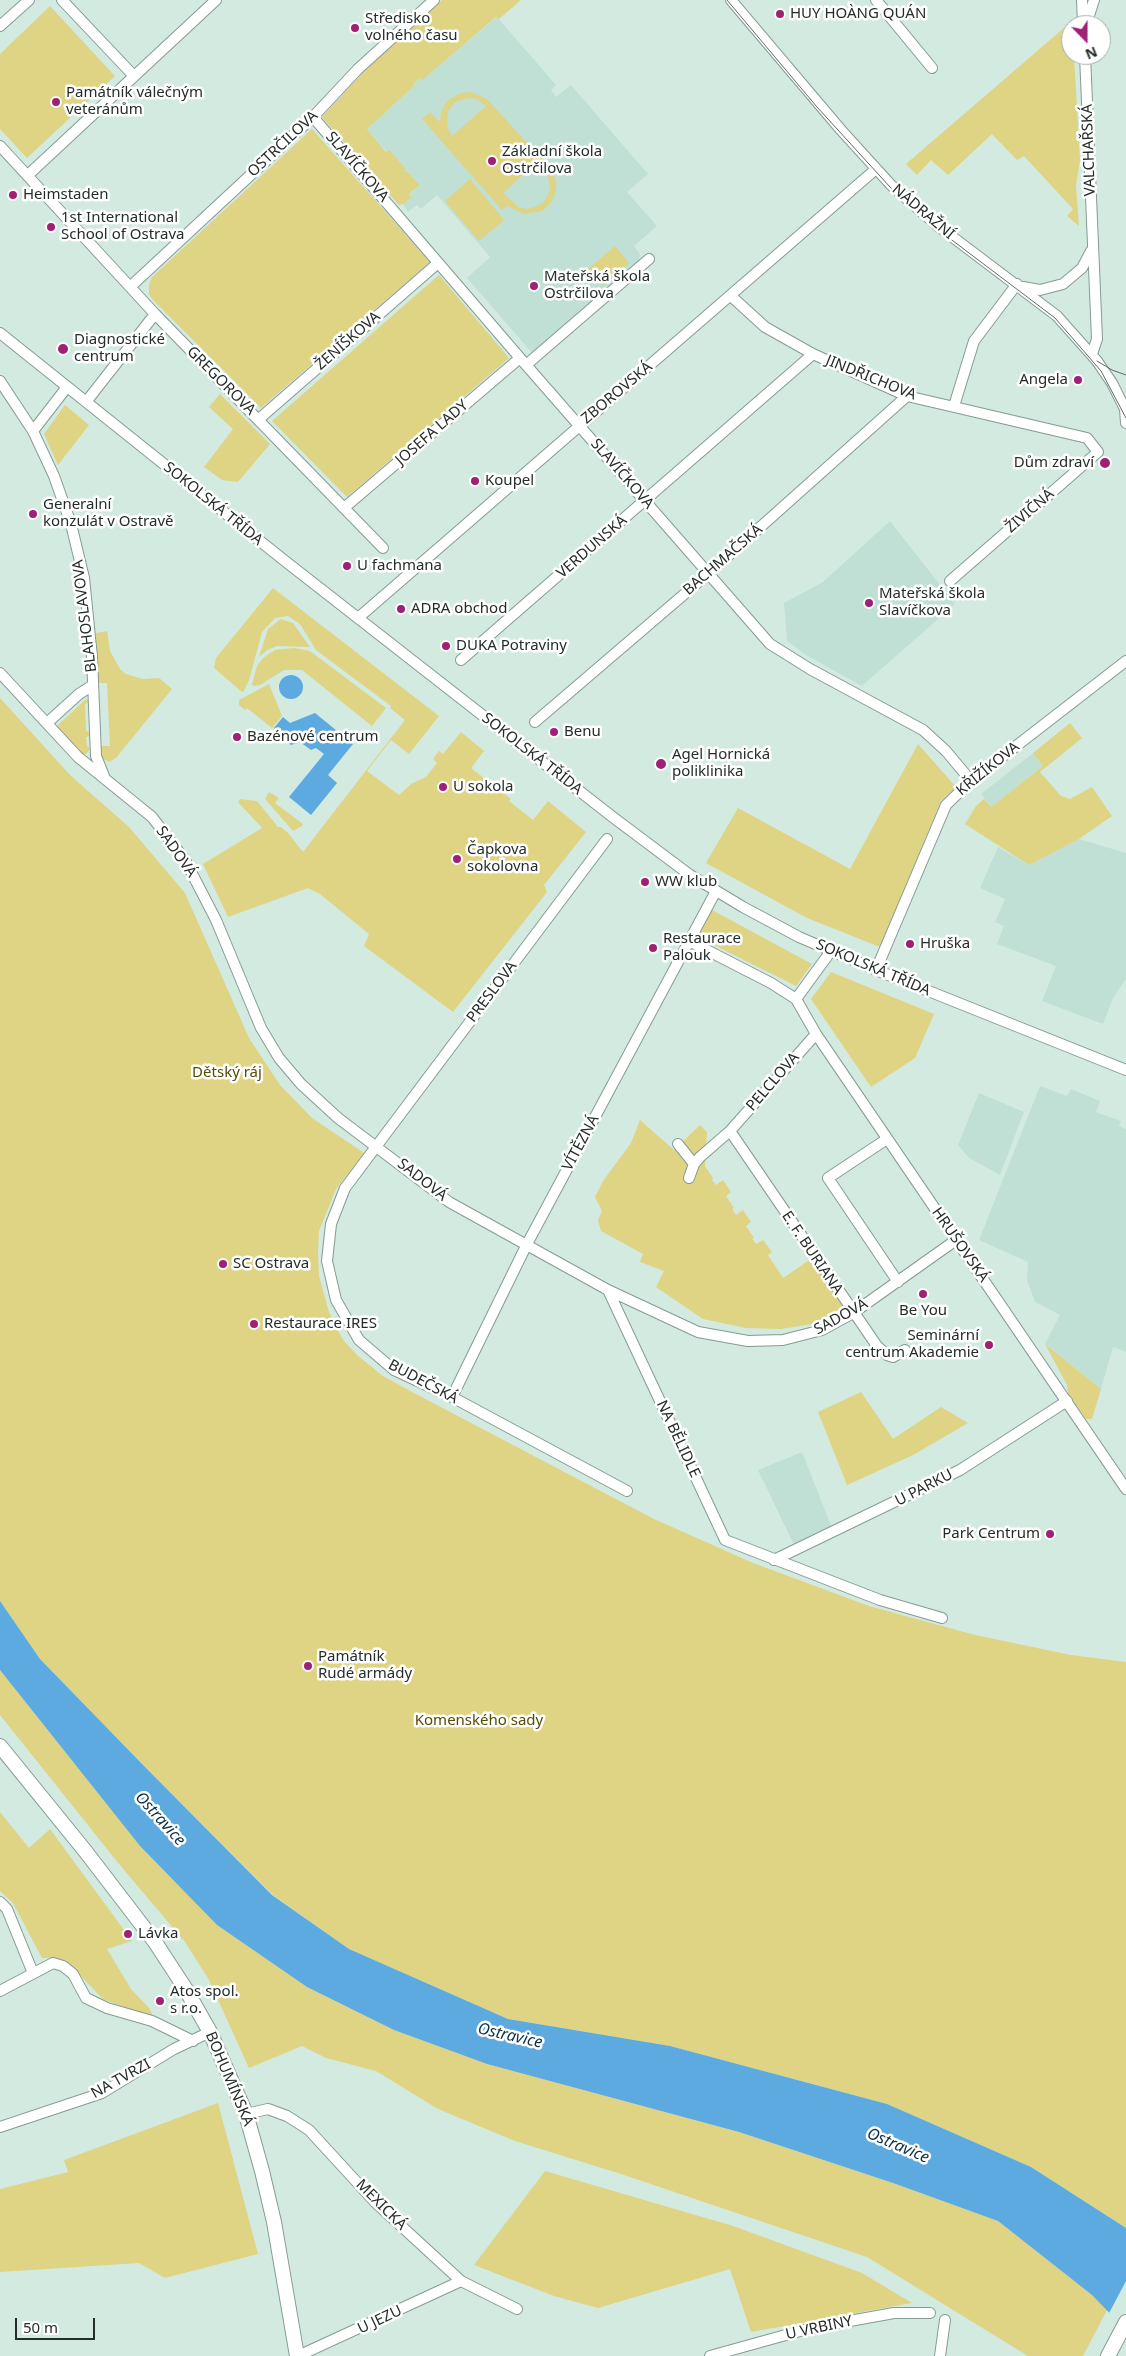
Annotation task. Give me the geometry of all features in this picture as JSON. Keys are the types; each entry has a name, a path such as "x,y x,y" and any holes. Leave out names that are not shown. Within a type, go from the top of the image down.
{"main road":[{"name":"BOHUMÍNSKÁ","path":"0,1746 86,1852 155,1942 185,1988 210,2032 246,2114 274,2222 297,2356"},
{"path":"1108,2356 1126,2322"}],"street":[{"path":"0,26 29,0"},
{"path":"62,0 133,76"},
{"path":"28,176 216,0"},
{"name":"OSTRČILOVA","path":"130,287 313,117 358,69 434,0"},
{"name":"NÁDRAŽNÍ","path":"731,0 876,169 925,216 1057,316 1092,354 1108,377 1126,410 1126,423"},
{"path":"1082,0 1084,15"},
{"path":"1089,15 1094,0"},
{"path":"880,1 932,68"},
{"name":"VALCHAŘSKÁ","path":"1085,65 1097,339 1092,354"},
{"name":"SLAVÍČKOVA","path":"313,117 770,644 860,697 924,730 946,751 971,781"},
{"name":"GREGOROVA","path":"0,146 155,314 383,548"},
{"name":"ZBOROVSKÁ","path":"358,618 876,169"},
{"name":"VALCHAŘSKÁ","path":"1017,284 1040,290 1063,284 1082,268 1093,245"},
{"name":"JOSEFA LADY","path":"344,508 649,259"},
{"name":"ŽENÍŠKOVA","path":"259,419 438,263"},
{"path":"954,406 974,341 1017,284"},
{"name":"JINDŘICHOVA","path":"731,296 765,327 813,354 908,396 1087,438"},
{"path":"86,402 155,314"},
{"name":"SOKOLSKÁ TŘÍDA","path":"0,333 358,618 614,818 675,864 716,891 770,922 831,951 1126,1070"},
{"name":"VERDUNSKÁ","path":"461,660 813,354"},
{"name":"BLAHOSLAVOVA","path":"0,381 33,431 54,476 71,524 84,578 93,685 96,756 105,777"},
{"path":"33,431 67,387"},
{"name":"BACHMAČSKÁ","path":"535,722 709,573 908,396"},
{"name":"ŽIVIČNÁ","path":"950,581 1098,452 1087,438"},
{"name":"KŘIŽÍKOVA","path":"876,970 946,805 971,781 1126,661"},
{"name":"SADOVÁ","path":"0,673 78,757 105,777 152,818 185,860 216,920 261,1028 279,1058 301,1084 338,1118 449,1202 608,1290 698,1332 748,1341 783,1340 803,1337 822,1330 853,1313 956,1240"},
{"path":"48,723 79,694 93,685"},
{"name":"PRESLOVA","path":"377,1146 607,839"},
{"name":"VÍTĚZNÁ","path":"452,1397 527,1244 716,891"},
{"path":"689,941 771,983 796,999 831,951"},
{"name":"HRUŠOVSKÁ","path":"796,999 816,1034 1126,1489"},
{"name":"PELCLOVA","path":"730,1131 816,1034"},
{"path":"689,1178 694,1164 730,1131"},
{"name":"E. F. BURIANA","path":"730,1131 877,1346 887,1355 893,1357 905,1350"},
{"path":"887,1139 828,1178 898,1282"},
{"path":"678,1144 694,1164"},
{"name":"BUDEČSKÁ","path":"377,1146 346,1188 331,1224 327,1261 336,1300 359,1340 394,1370 452,1397 627,1491"},
{"name":"NA BĚLIDLE","path":"608,1290 725,1540 880,1600 942,1618"},
{"name":"U PARKU","path":"774,1560 946,1477 1067,1401"},
{"path":"2,1908 33,1973"},
{"path":"0,1991 53,1963 63,1966 73,1974 86,1998 107,2008 152,2021 193,2041"},
{"name":"NA TVRZI","path":"0,2127 102,2093 174,2049 210,2032"},
{"name":"MEXICKÁ","path":"246,2114 268,2109 287,2116 310,2130 375,2202 461,2281 517,2309"},
{"name":"U JEZU","path":"297,2356 461,2281"},
{"name":"U VRBINY","path":"710,2356 811,2328 894,2313 930,2313"},
{"path":"940,2356 946,2320"}],"shaded area":[{"name":"Základní škola Ostrčilova","path":"497,17 556,85 551,90 556,97 571,85 648,174 627,192 657,226 634,246 640,254 639,262 533,354 467,278 490,257 437,195 421,209 417,205 408,212 403,204 411,198 409,195 420,185 407,171 404,171 406,169 389,151 387,152 367,129 414,86 412,84 420,77 422,79"},
{"name":"Mateřská škola Slavíčkova","path":"890,521 955,604 862,686 806,655 787,641 784,603 823,582"},
{"path":"1033,753 1043,766 991,807 981,794"},
{"path":"1079,839 1126,853 1126,979 1113,998 1103,1024 1042,1001 1056,966 997,944 1004,926 995,922 1005,899 980,888 998,847 1029,865"},
{"path":"1040,1086 1067,1096 1071,1089 1100,1101 1096,1112 1121,1121 1119,1126 1126,1129 1126,1352 1113,1347 1101,1389 1045,1344 1060,1315 1035,1302 1027,1280 1028,1262 979,1240"},
{"path":"979,1093 1024,1112 1000,1175 969,1158 958,1145"},
{"path":"802,1452 832,1528 794,1545 758,1470"}],"green space":[{"path":"442,0 521,0 499,19 496,17 422,80 420,78 413,84 414,86 367,129 386,152 389,150 406,169 404,171 407,171 420,185 409,194 411,198 399,205 322,117 371,64"},
{"path":"50,6 115,76 27,158 0,129 0,54"},
{"path":"1061,30 1061,65 1075,65 1080,161 1076,185 1079,226 1067,216 1073,209 1024,156 1017,160 992,134 948,175 931,160 917,175 906,164"},
{"path":"471,92 487,99 551,169 556,180 556,191 551,202 542,211 524,214 507,206 502,210 422,119 430,112 440,122 441,112 447,101 460,93","holes":["468,98 477,99 486,106 452,136 447,126 448,111 455,102","536,163 548,177 550,187 548,195 543,203 535,207 526,209 518,207 503,193"]},
{"path":"312,129 430,262 261,408 153,300 149,294 149,285 152,277"},
{"path":"470,179 504,220 479,241 445,201"},
{"path":"615,246 629,263 602,286 588,269"},
{"path":"439,275 509,358 347,497 272,421"},
{"path":"220,394 270,444 238,482 222,480 204,467 233,429 209,407"},
{"path":"65,405 89,425 58,465 44,434"},
{"name":"Čapkova sokolovna","path":"273,588 439,716 409,754 391,740 367,771 399,795 411,784 426,777 437,763 433,759 439,751 443,754 461,732 484,751 471,768 511,799 509,801 533,820 548,801 586,832 544,885 547,892 453,1012 364,946 369,934 320,894 308,888 228,917 203,864 262,828 238,802 240,799 257,801 278,827 281,827 288,833 303,852 405,720 390,708 391,706 316,650 300,624 288,616 275,618 262,632 249,680 244,691 242,692 214,668 216,658"},
{"path":"281,619 293,623 310,647 277,646 267,650 259,657 268,629"},
{"path":"107,631 110,651 120,669 126,674 143,679 159,678 172,689 116,758 109,762 102,758 100,746 110,746 107,683 97,683 96,633"},
{"path":"294,648 310,651 386,708 372,726 302,670 284,670 260,685 253,686 257,666 263,658 275,650"},
{"path":"269,684 282,716 272,728 247,708 245,710 239,705 239,700"},
{"name":"Komenského sady","path":"0,698 71,776 129,827 185,893 249,1038 280,1085 312,1118 364,1153 336,1189 319,1231 318,1252 319,1276 329,1312 343,1340 358,1356 383,1376 654,1519 753,1563 869,1606 975,1635 1071,1655 1126,1662 1126,2228 1031,2167 887,2104 670,2046 508,2019 349,1949 273,1895 40,1659 0,1601"},
{"path":"86,699 89,702 85,704 86,731 89,732 90,736 86,737 87,746 90,748 83,755 56,727"},
{"path":"1070,723 1082,738 1040,772 1061,796 1070,799 1092,787 1112,816 1079,839 1029,865 965,824 976,806 984,799 991,807 1043,766 1033,753"},
{"path":"918,744 956,787 941,801 880,947 807,918 706,863 738,808 850,869"},
{"path":"269,792 279,798 275,803 303,824 302,826 293,831 265,799"},
{"path":"712,910 812,964 796,986 698,937"},
{"path":"831,972 934,1014 915,1058 871,1087 811,999"},
{"path":"640,1120 674,1150 700,1125 707,1132 705,1166 716,1185 723,1180 731,1192 726,1196 736,1215 743,1210 751,1222 746,1226 754,1238 752,1239 756,1244 763,1240 772,1252 768,1255 783,1278 811,1259 843,1307 813,1324 781,1329 746,1328 703,1319 656,1287 664,1271 640,1262 643,1254 601,1231 598,1220 602,1211 595,1197 603,1181 631,1143"},
{"path":"1045,1344 1101,1389 1092,1419 1086,1419 1068,1394 1067,1385"},
{"path":"861,1392 893,1439 941,1407 968,1423 913,1455 847,1485 818,1412"},
{"path":"0,1670 140,1846 217,1925 307,1987 394,2030 487,2064 739,2132 893,2183 998,2221 1092,2295 1107,2310 1083,2356 1028,2356 867,2257 621,2174 515,2141 438,2109 376,2071 326,2058 302,2046 249,2068 209,1980 185,1942 119,1864 0,1715"},
{"path":"0,1812 29,1848 50,1829 132,1941 107,1949 131,1989 149,2008 154,2018 103,1999 67,1962 53,1958 42,1958 13,1903 0,1891"},
{"path":"218,2103 258,2254 165,2278 139,2263 0,2272 0,2189 68,2172 64,2160"},
{"path":"545,2171 733,2226 862,2273 912,2303 751,2332 730,2269 598,2308 554,2296 474,2265"}],"water":[{"path":"286,675 296,675 303,682 303,692 296,699 286,699 279,692 279,682"},
{"path":"315,713 353,744 328,775 337,783 311,815 289,797 324,754 316,748 311,750 300,742 291,745 283,739 285,736 274,728 283,717 290,723"},
{"name":"Ostravice","path":"0,1601 40,1659 272,1895 349,1949 508,2019 670,2046 887,2104 1031,2167 1126,2228 1126,2330 1092,2295 998,2221 893,2183 739,2132 487,2064 394,2030 307,1987 217,1925 140,1846 0,1670"}],"pier":[{"path":"1126,2281 1126,2333 1108,2315"}],"tram line":[{"path":"727,0 817,107 890,187 936,228 1055,318 1101,371 1126,418"},
{"path":"1097,361 1112,370 1126,375"}],"place":[{"name":"HUY HOÀNG QUÁN","path":"780,14"},
{"name":"Středisko volného času","path":"355,28"},
{"name":"Památník válečným veteránům","path":"56,102"},
{"name":"Základní škola Ostrčilova","path":"492,161"},
{"name":"Heimstaden","path":"13,195"},
{"name":"1st International School of Ostrava","path":"51,227"},
{"name":"Mateřská škola Ostrčilova","path":"534,286"},
{"name":"Diagnostické centrum","path":"63,349"},
{"name":"Angela","path":"1078,380"},
{"name":"Dům zdraví","path":"1105,463"},
{"name":"Koupel","path":"475,481"},
{"name":"Generalní konzulát v Ostravě","path":"33,514"},
{"name":"U fachmana","path":"347,566"},
{"name":"Mateřská škola Slavíčkova","path":"869,603"},
{"name":"ADRA obchod","path":"401,609"},
{"name":"DUKA Potraviny","path":"446,646"},
{"name":"Benu","path":"554,732"},
{"name":"Bazénové centrum","path":"237,737"},
{"name":"Agel Hornická poliklinika","path":"661,764"},
{"name":"U sokola","path":"443,787"},
{"name":"Čapkova sokolovna","path":"457,859"},
{"name":"WW klub","path":"645,882"},
{"name":"Hruška","path":"910,944"},
{"name":"Restaurace Palouk","path":"653,948"},
{"name":"SC Ostrava","path":"223,1264"},
{"name":"Be You","path":"923,1294"},
{"name":"Restaurace IRES","path":"254,1324"},
{"name":"Seminární centrum Akademie","path":"989,1345"},
{"name":"Park Centrum","path":"1050,1534"},
{"name":"Památník Rudé armády","path":"308,1666"},
{"name":"Lávka","path":"128,1934"},
{"name":"Atos spol. s r.o.","path":"160,2001"}],"park label":[{"name":"Dětský ráj","path":"227,1073"}]}
